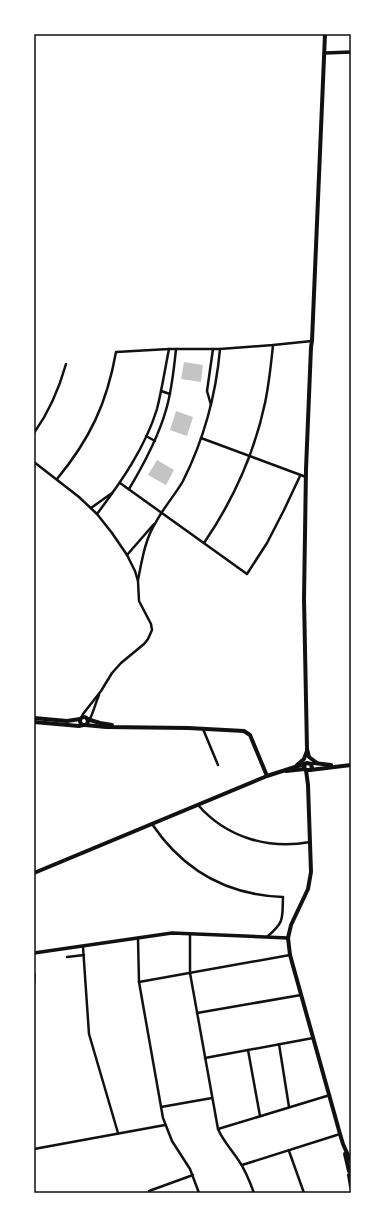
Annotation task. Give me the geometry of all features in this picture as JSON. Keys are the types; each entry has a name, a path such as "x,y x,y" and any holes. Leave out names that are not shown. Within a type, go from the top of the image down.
{"main road":[{"path":"325,34 311,347 304,599 310,872 308,889 291,925 288,938 290,956 343,1144 350,1173 351,1187"},
{"path":"34,718 66,721 81,717"},
{"path":"81,717 83,717 86,722 106,727 242,731 248,733 266,776"},
{"path":"81,717 80,723 96,722 126,727"},
{"path":"34,722 79,726 86,722"},
{"path":"307,756 317,763 338,766"},
{"path":"34,873 266,776 296,766 307,756"},
{"path":"296,766 308,768 317,763"},
{"path":"279,771 351,764"},
{"path":"343,1144 351,1162"}],"street":[{"path":"325,53 351,52"},
{"path":"57,479 82,447 95,423 113,372 116,352 168,349 220,349 312,341"},
{"path":"204,543 230,502 250,457 266,402 273,345"},
{"path":"97,514 130,468 146,436 156,410 161,391 168,349"},
{"path":"129,489 145,462 155,441 166,410 173,377 176,349"},
{"path":"211,405 207,391 213,349"},
{"path":"127,556 162,513 182,481 201,438 211,405 217,377 220,349"},
{"path":"34,433 53,402 66,364"},
{"path":"161,391 170,394"},
{"path":"146,436 155,441"},
{"path":"201,438 300,476 307,477"},
{"path":"34,462 57,479 97,514 112,532 127,556 138,580"},
{"path":"120,483 247,574 267,543 300,476"},
{"path":"90,508 114,491"},
{"path":"81,717 112,673 144,644 150,636 152,630 151,624 139,601 138,580 144,549 155,522"},
{"path":"86,722 93,712 100,691"},
{"path":"93,712 96,722"},
{"path":"202,729 218,765"},
{"path":"198,805 216,822 244,837 264,843 274,844 296,844 310,842"},
{"path":"152,824 164,841 178,856 194,869 212,880 246,892 282,897 282,918 280,925 267,937"},
{"path":"34,954 172,933 288,938"},
{"path":"190,934 190,973 218,1129 220,1136 242,1165 254,1193"},
{"path":"138,938 139,982 165,1125 172,1141 190,1169 198,1193"},
{"path":"83,947 89,1034 118,1134"},
{"path":"67,957 84,955"},
{"path":"139,982 290,956"},
{"path":"34,974 34,981"},
{"path":"197,1013 301,995"},
{"path":"205,1058 313,1038"},
{"path":"279,1044 290,1107"},
{"path":"248,1050 260,1116"},
{"path":"218,1129 330,1095"},
{"path":"161,1107 212,1098"},
{"path":"34,1149 165,1125"},
{"path":"242,1165 340,1134"},
{"path":"289,1151 304,1193"},
{"path":"149,1193 193,1176"}],"building":[{"path":"184,362 203,365 201,382 181,379"},
{"path":"176,411 193,417 187,436 170,430"},
{"path":"157,460 174,470 166,485 148,475"}]}
